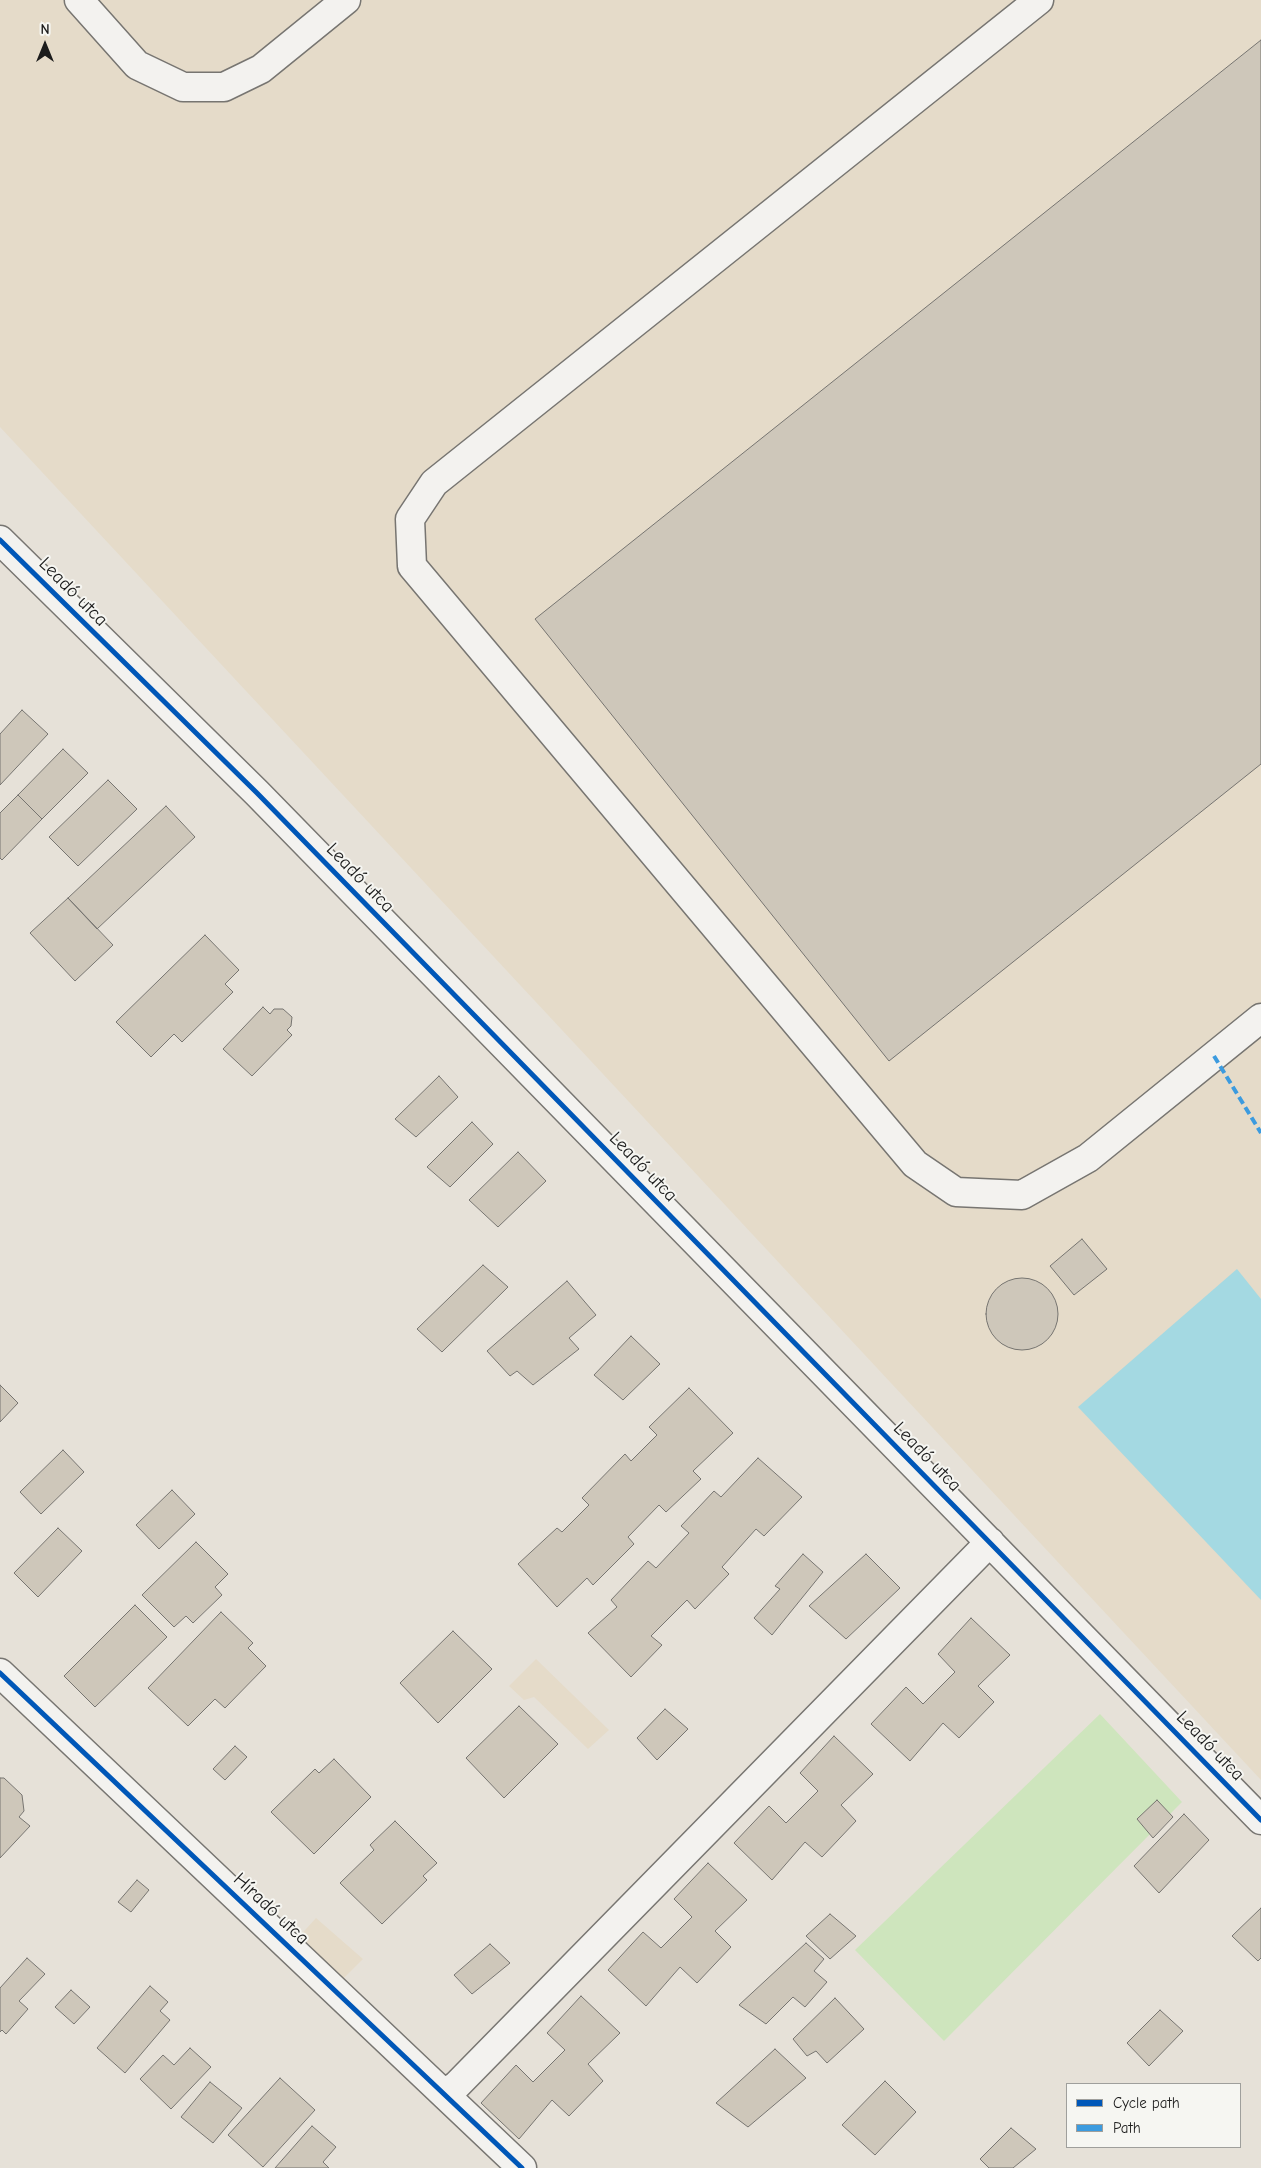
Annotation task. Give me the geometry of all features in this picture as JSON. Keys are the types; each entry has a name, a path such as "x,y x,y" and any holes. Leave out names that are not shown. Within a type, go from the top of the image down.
{"street":[{"path":"79,0 137,64 183,87 224,87 261,69 346,0"},
{"path":"1039,0 434,484 410,519 412,566 915,1164 956,1192 1022,1195 1079,1163 1261,1018"},
{"name":"Leadó utca","path":"0,540 256,793 1261,1820"},
{"path":"444,2093 456,2086 990,1542"},
{"name":"Híradó utca","path":"0,1672 522,2168"}],"shaded area":[{"path":"0,0 1261,0 1261,1780 0,427"},
{"path":"536,1659 609,1730 588,1749 534,1697 524,1700 509,1686"},
{"path":"316,1918 363,1959 343,1979 297,1939"}],"green space":[{"path":"1100,1714 1182,1802 944,2041 855,1950"}],"water":[{"path":"1237,1269 1261,1299 1261,1600 1078,1407"}],"building":[{"path":"1261,40 1261,764 889,1061 535,619"},
{"path":"22,710 48,734 0,785 0,734"},
{"path":"63,749 88,773 42,819 18,795"},
{"path":"108,780 137,809 78,866 49,837"},
{"path":"18,795 42,819 2,860 0,858 0,813"},
{"path":"166,806 195,837 97,929 68,898"},
{"path":"68,898 113,945 75,981 30,933"},
{"path":"205,935 239,970 225,984 233,992 182,1042 174,1034 151,1057 116,1022"},
{"path":"263,1007 270,1014 274,1009 283,1009 292,1017 291,1026 287,1030 292,1035 252,1076 223,1049"},
{"path":"439,1076 458,1097 416,1137 395,1119"},
{"path":"472,1122 493,1144 450,1187 427,1167"},
{"path":"518,1152 546,1181 498,1227 469,1200"},
{"path":"1082,1239 1107,1269 1074,1295 1050,1266"},
{"path":"483,1265 508,1287 442,1352 417,1329"},
{"path":"1022,1278 1042,1284 1052,1294 1058,1314 1052,1334 1042,1344 1022,1350 1002,1344 992,1334 986,1314 992,1294 1002,1284"},
{"path":"567,1281 596,1315 569,1338 579,1349 533,1385 517,1371 510,1376 487,1351"},
{"path":"631,1336 660,1364 623,1400 594,1375"},
{"path":"0,1385 18,1403 0,1422"},
{"path":"689,1388 733,1433 693,1471 701,1479 666,1512 659,1505 628,1537 634,1544 593,1585 587,1578 557,1607 518,1564 557,1528 562,1532 589,1505 582,1498 625,1454 631,1461 657,1435 649,1427"},
{"path":"63,1450 84,1472 41,1514 20,1492"},
{"path":"758,1458 802,1497 764,1536 756,1529 722,1567 729,1574 695,1609 687,1600 651,1636 662,1645 631,1677 588,1633 617,1607 611,1600 648,1561 656,1568 689,1533 681,1526 714,1491 721,1497"},
{"path":"172,1490 195,1514 159,1549 136,1525"},
{"path":"58,1528 82,1551 38,1597 14,1573"},
{"path":"196,1542 228,1574 215,1587 222,1595 193,1623 186,1616 174,1627 142,1595"},
{"path":"803,1554 823,1572 772,1635 754,1618 780,1589 775,1586"},
{"path":"866,1554 900,1588 846,1639 809,1606"},
{"path":"135,1605 167,1637 95,1707 64,1676"},
{"path":"221,1612 253,1643 248,1648 266,1666 225,1708 215,1699 188,1726 148,1688"},
{"path":"971,1618 1010,1655 978,1686 994,1702 959,1738 943,1723 910,1761 871,1724 906,1687 923,1704 955,1672 938,1654"},
{"path":"453,1631 492,1669 438,1723 400,1683"},
{"path":"519,1706 558,1744 504,1798 466,1758"},
{"path":"665,1709 688,1729 657,1760 637,1738"},
{"path":"834,1736 873,1774 841,1805 856,1821 822,1857 805,1842 772,1880 734,1843 769,1806 786,1823 818,1791 800,1773"},
{"path":"235,1746 247,1757 225,1780 213,1769"},
{"path":"334,1759 371,1797 314,1854 271,1812 315,1769 319,1773"},
{"path":"0,1778 4,1778 22,1795 24,1811 19,1817 30,1826 0,1858"},
{"path":"1157,1800 1173,1817 1153,1838 1137,1819"},
{"path":"1184,1814 1209,1840 1159,1893 1134,1866"},
{"path":"395,1821 437,1863 423,1876 427,1880 382,1924 340,1883 374,1850 370,1845"},
{"path":"708,1863 747,1900 715,1931 731,1947 697,1983 680,1967 646,2006 608,1970 643,1932 661,1948 692,1917 674,1899"},
{"path":"137,1880 149,1890 131,1912 118,1902"},
{"path":"1261,1908 1261,1958 1258,1961 1232,1936"},
{"path":"830,1914 856,1936 830,1959 806,1936"},
{"path":"806,1943 824,1959 814,1971 827,1982 805,2007 793,1997 766,2024 739,2005"},
{"path":"490,1944 510,1963 472,1994 454,1975"},
{"path":"27,1958 45,1974 19,2001 28,2009 6,2034 2,2030 0,2032 0,1988"},
{"path":"150,1986 168,2002 160,2011 170,2020 125,2073 97,2048"},
{"path":"71,1990 90,2007 74,2024 55,2007"},
{"path":"581,1996 620,2033 588,2064 603,2081 569,2116 552,2100 519,2139 481,2103 516,2065 533,2082 565,2050 547,2033"},
{"path":"835,1998 864,2029 827,2063 816,2051 807,2056 793,2039"},
{"path":"1160,2010 1183,2031 1149,2066 1127,2043"},
{"path":"190,2048 211,2067 171,2109 140,2079 163,2055 174,2065"},
{"path":"775,2049 806,2078 748,2127 716,2103"},
{"path":"280,2078 315,2110 263,2167 228,2135"},
{"path":"885,2081 916,2112 875,2155 842,2125"},
{"path":"210,2082 242,2108 213,2143 181,2117"},
{"path":"312,2126 336,2147 323,2162 329,2168 275,2168"},
{"path":"1011,2128 1036,2149 1013,2168 989,2168 980,2159"}],"marked path":[{"path":"1214,1056 1261,1133"}],"cycle path":[{"path":"0,540 257,793 1261,1820"},
{"path":"0,1673 522,2168"}]}
